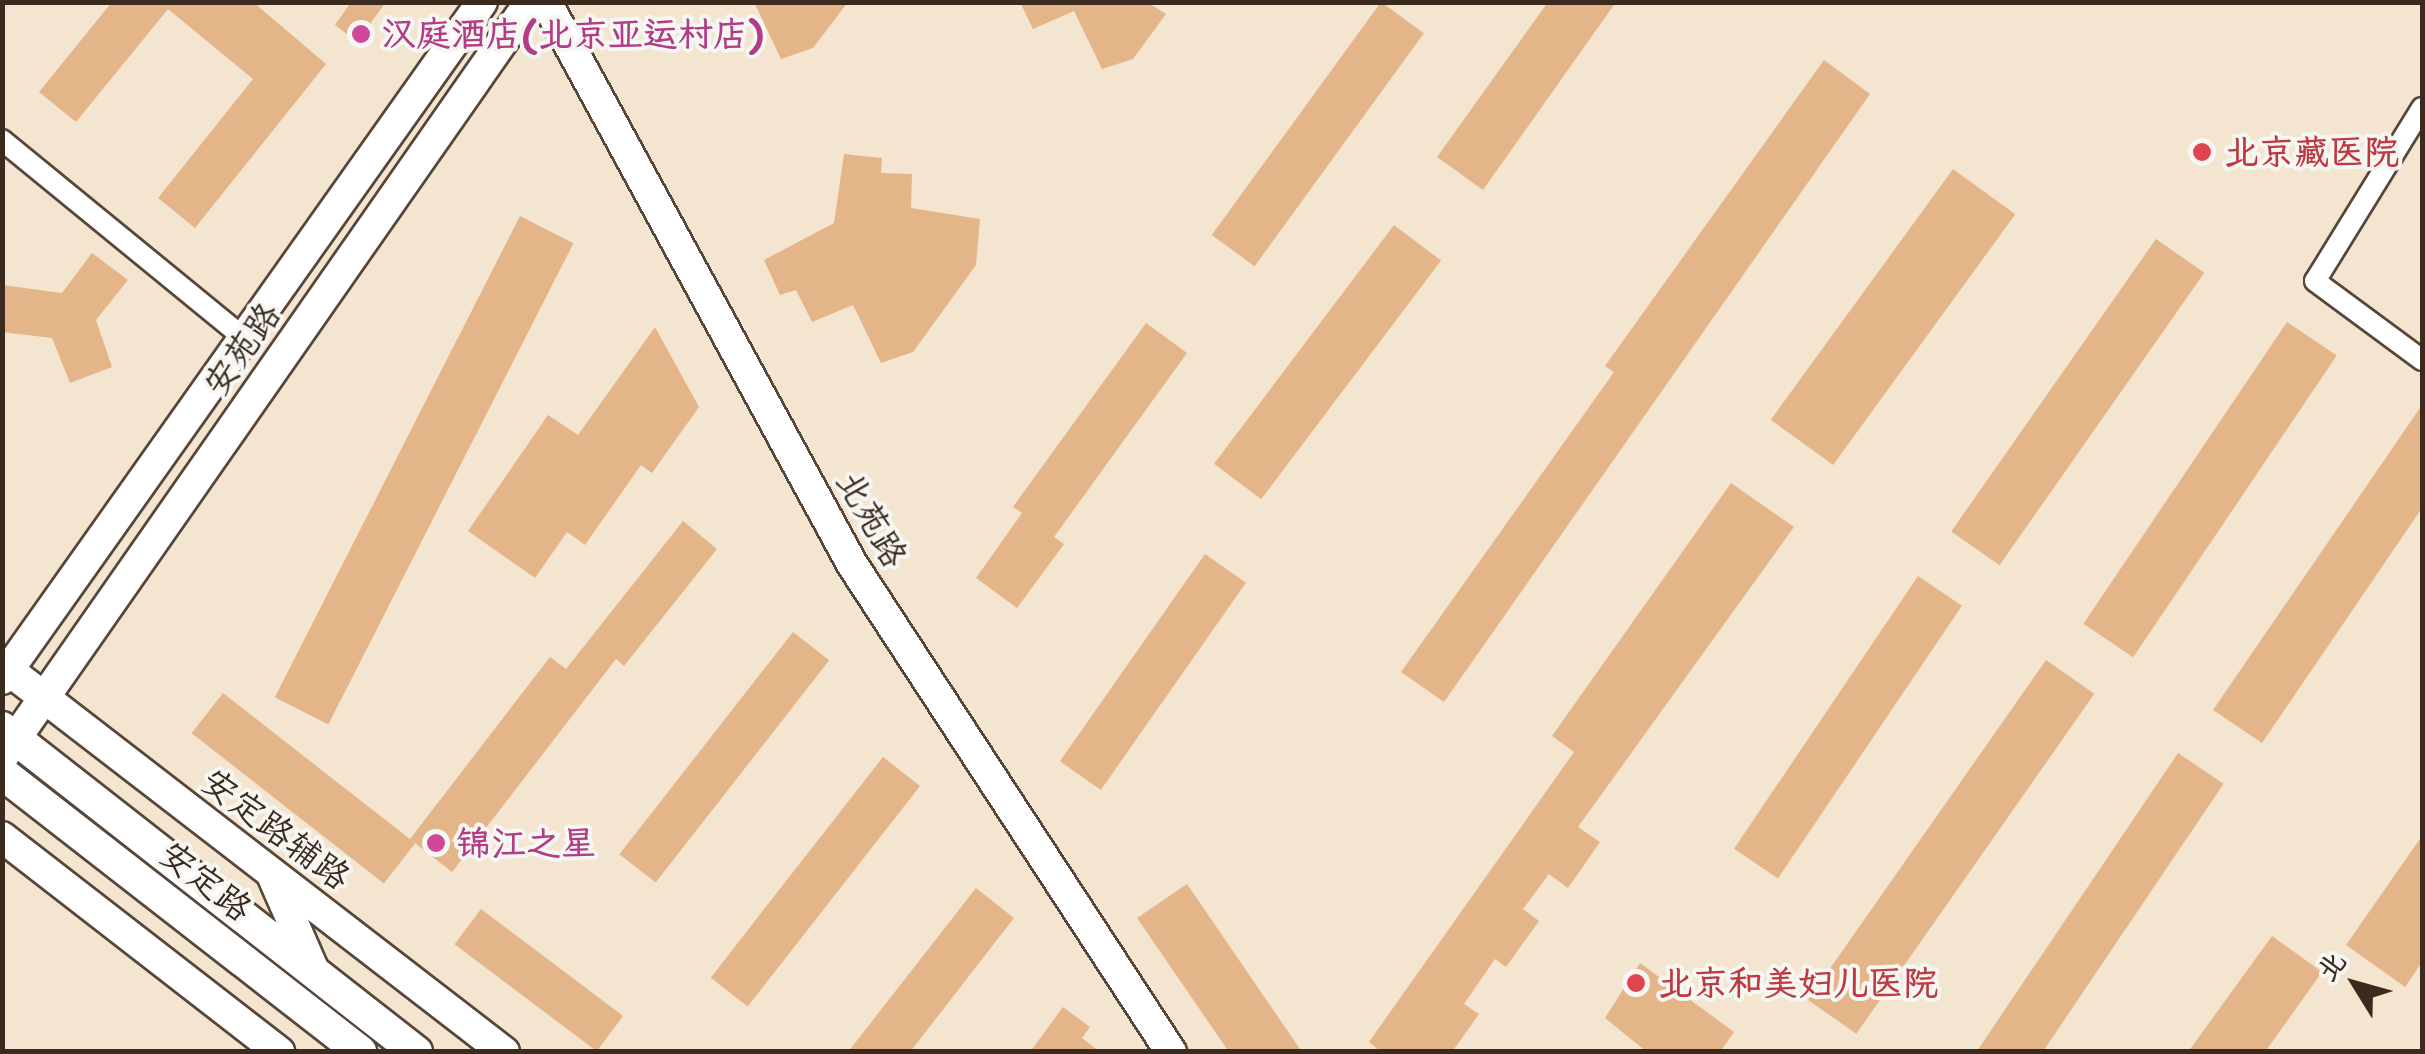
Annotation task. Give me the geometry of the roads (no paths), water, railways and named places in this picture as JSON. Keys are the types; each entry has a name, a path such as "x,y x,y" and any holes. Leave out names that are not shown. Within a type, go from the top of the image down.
{"main road":[{"name":"安定路","path":"7,741 416,1052"},
{"name":"安定路","path":"2,774 360,1052"}],"street":[{"name":"安苑路","path":"4,671 482,2"},
{"name":"安苑路","path":"7,741 44,699 530,2"},
{"name":"北苑路","path":"546,2 852,564 1171,1052"},
{"path":"2422,108 2315,281 2422,360"},
{"path":"2,140 244,338"},
{"name":"安定路辅路","path":"4,671 504,1052"},
{"path":"2,837 278,1052"},
{"name":"安定路","path":"272,874 315,973"}],"place":[{"name":"汉庭酒店(北京亚运村店)","path":"361,34"},
{"name":"北京藏医院","path":"2202,152"},
{"name":"锦江之星","path":"436,843"},
{"name":"北京和美妇儿医院","path":"1636,983"}]}
